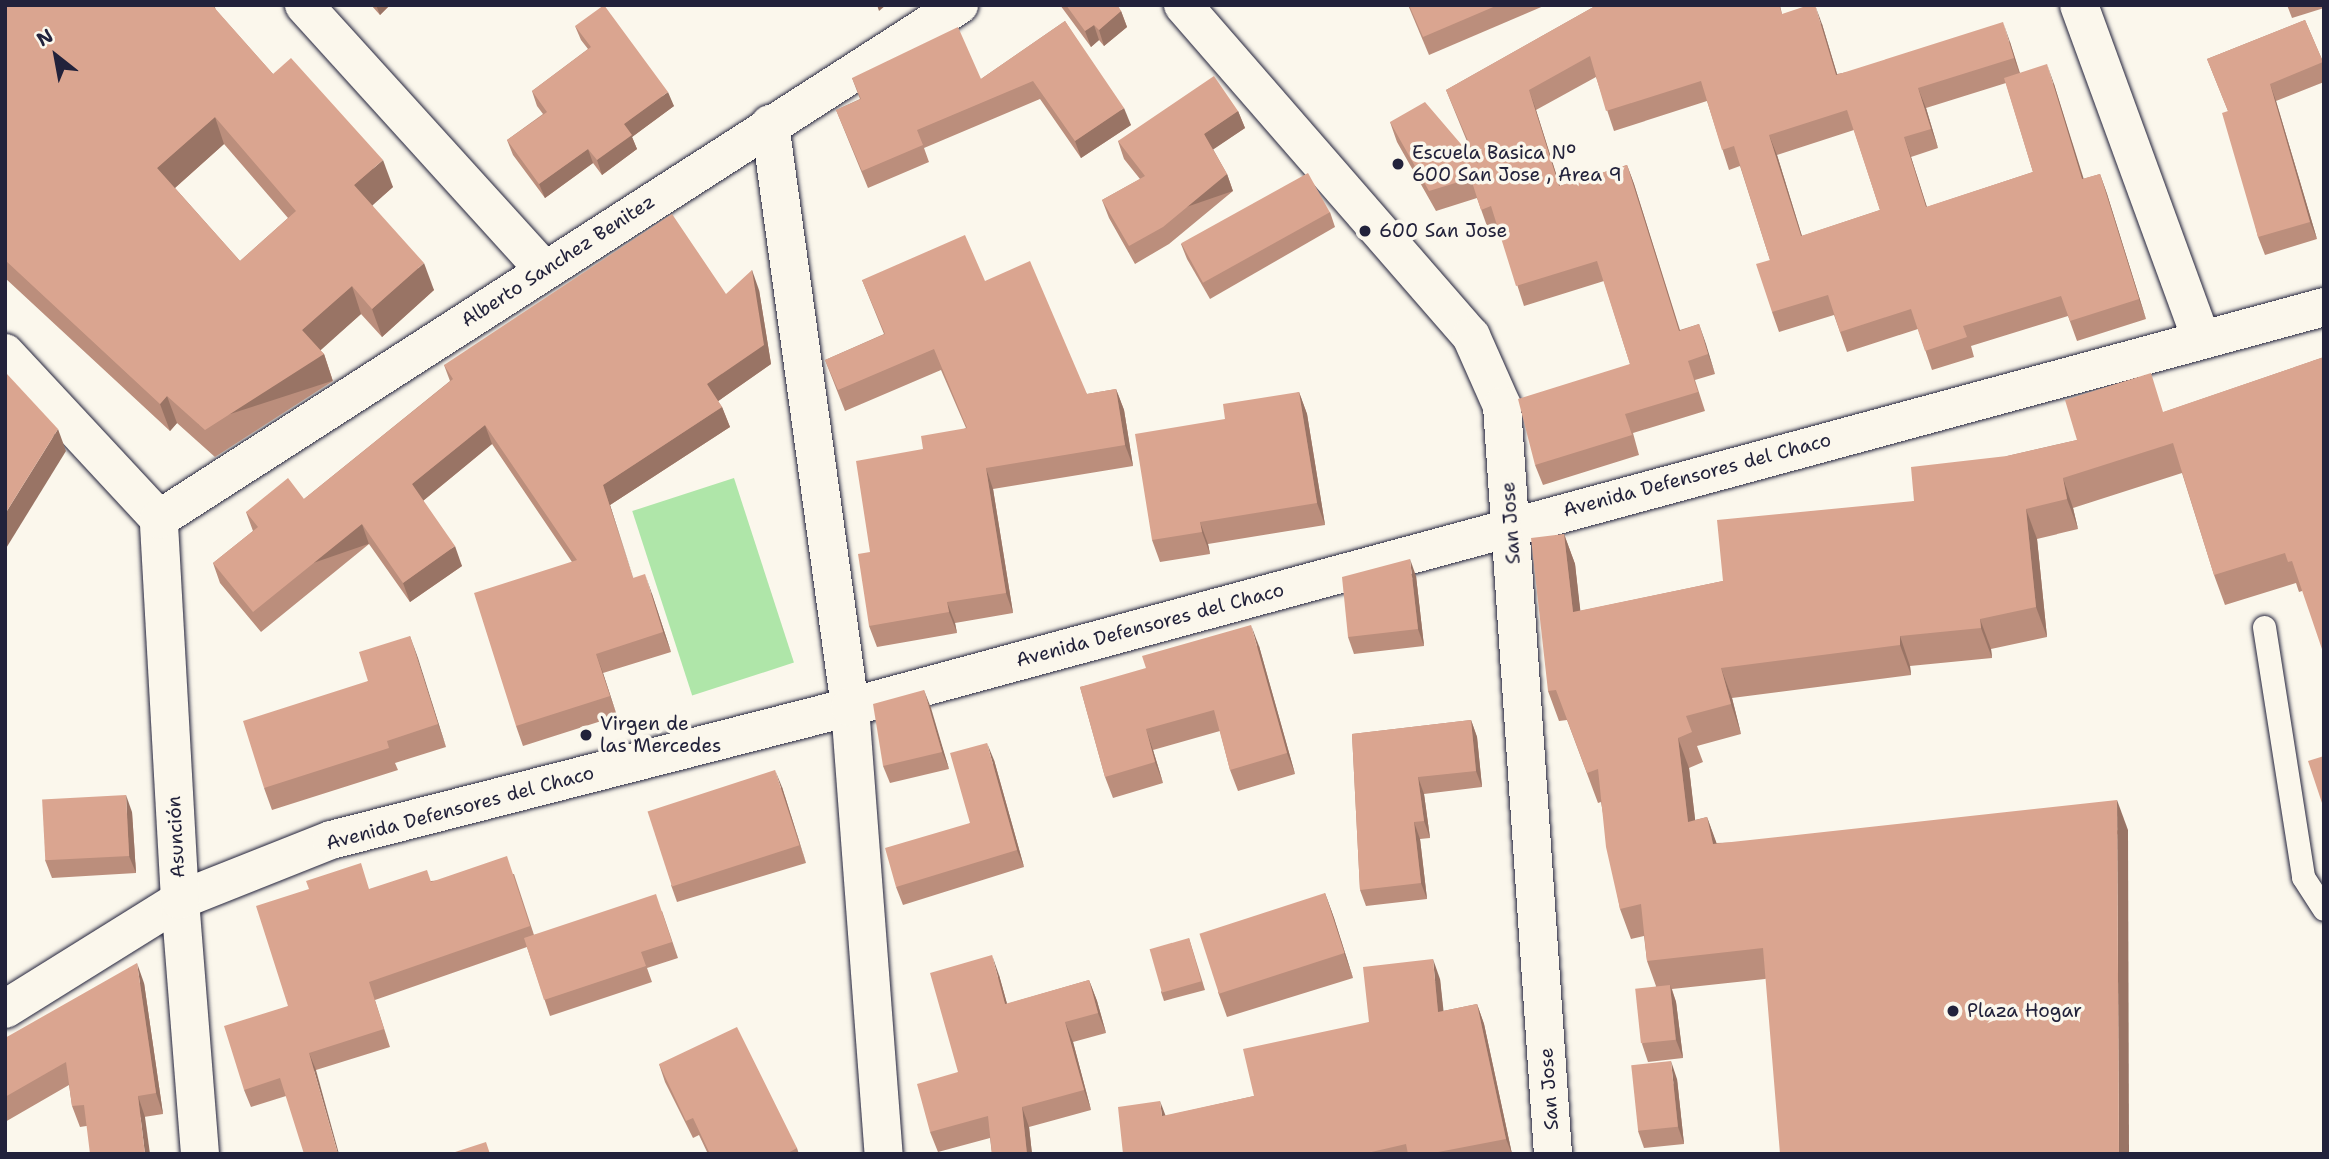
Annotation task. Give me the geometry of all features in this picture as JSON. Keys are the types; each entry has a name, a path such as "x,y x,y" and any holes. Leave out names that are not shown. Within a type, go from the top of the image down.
{"street":[{"path":"304,5 544,270"},
{"name":"Alberto Sanchez Benitez","path":"159,519 770,124 960,5"},
{"name":"San Jose","path":"1183,5 1471,336 1502,407 1553,1154"},
{"path":"2079,5 2201,338"},
{"path":"770,124 850,707 884,1154"},
{"name":"Avenida Defensores del Chaco","path":"5,1009 180,900 331,840 850,707 2201,338 2324,307"},
{"path":"5,353 159,519"},
{"name":"Asunción","path":"159,519 180,900 200,1154"}],"lane":[{"path":"2264,627 2303,877 2324,909"}],"green space":[{"path":"734,478 794,663 692,696 632,511"}],"building":[{"path":"5,5 212,5 273,74 291,58 383,160 354,185 424,263 372,309 352,286 302,330 324,354 205,430 167,396 160,404 5,260","holes":["215,117 296,211 240,261 157,168"]},
{"path":"604,5 668,92 624,124 632,135 597,160 588,149 539,184 507,140 547,112 532,91 591,47 575,26"},
{"path":"1066,5 1117,5 1121,11 1099,30 1094,25 1085,31"},
{"path":"1409,5 1498,5 1423,37"},
{"path":"1597,5 1779,5 1782,14 1815,5 1836,75 2003,22 2014,58 1918,88 1931,129 1904,137 1926,207 2033,172 2004,78 2047,64 2082,179 2100,174 2139,299 2070,321 2061,296 1963,326 1967,337 1925,351 1911,309 1840,332 1828,295 1772,312 1756,264 1770,260 1734,146 1722,150 1701,81 1606,111 1590,56 1529,90 1559,186 1627,165 1679,331 1699,324 1708,354 1688,361 1698,392 1625,414 1632,435 1535,465 1518,399 1630,364 1597,261 1516,286 1491,206 1481,210 1471,179 1475,177 1429,191 1390,122 1425,102 1478,164 1446,90","holes":["1847,110 1880,210 1801,236 1769,135"]},
{"path":"2305,20 2323,62 2270,84 2310,222 2258,237 2222,113 2228,111 2207,59"},
{"path":"1065,21 1124,108 1075,141 1033,81 917,130 923,145 862,171 836,110 861,99 852,78 958,27 981,79"},
{"path":"1214,76 1238,111 1204,134 1227,174 1163,227 1129,246 1102,200 1145,176 1118,141"},
{"path":"1308,173 1330,212 1203,283 1181,243"},
{"path":"672,214 726,294 752,270 764,345 707,384 722,407 603,485 633,578 645,574 663,632 596,654 610,696 516,726 474,593 577,560 485,425 412,484 455,546 403,583 362,524 253,612 213,563 258,527 246,512 288,478 304,499 453,379 444,365"},
{"path":"965,235 985,281 1030,261 1087,394 1116,389 1125,445 986,468 1006,593 947,602 949,612 869,626 858,554 870,552 856,461 923,449 921,436 967,428 934,349 838,390 825,360 885,334 862,280"},
{"path":"2324,357 2324,655 2292,561 2288,562 2285,553 2214,575 2173,443 2063,478 2067,499 2026,509 2036,607 1980,619 1981,628 1900,636 1900,645 1721,668 1731,704 1686,716 1692,732 1678,738 1688,822 1707,817 1713,844 2117,800 2119,1154 1780,1154 1763,948 1647,961 1641,904 1620,909 1606,847 1598,769 1587,773 1556,690 1548,691 1531,538 1564,534 1573,612 1723,581 1717,520 1914,501 1911,467 2007,456 2077,440 2065,400 2151,373 2163,412"},
{"path":"7,374 58,429 5,514 5,376"},
{"path":"1299,392 1317,503 1200,522 1202,532 1152,540 1135,434 1225,419 1223,404"},
{"path":"1410,559 1418,629 1348,637 1342,577"},
{"path":"1251,625 1287,753 1230,770 1214,710 1146,729 1155,762 1105,777 1080,687 1146,668 1142,656"},
{"path":"410,636 438,724 387,741 389,748 264,788 243,721 368,681 359,652"},
{"path":"924,690 942,752 883,766 873,704"},
{"path":"1471,720 1476,771 1418,777 1424,821 1414,822 1421,883 1360,890 1352,734"},
{"path":"987,743 1017,850 896,887 885,848 970,823 950,753"},
{"path":"2324,756 2324,809 2308,761"},
{"path":"775,770 799,845 672,887 648,811"},
{"path":"126,795 129,856 45,860 42,799"},
{"path":"507,856 530,926 369,982 384,1029 309,1053 338,1154 304,1154 280,1078 244,1090 224,1026 288,1006 256,906 309,889 306,881 361,863 369,889 427,870 431,882"},
{"path":"1325,893 1344,953 1219,994 1199,934"},
{"path":"656,894 672,942 641,952 646,966 544,1000 524,938"},
{"path":"1189,938 1201,981 1162,993 1150,949"},
{"path":"992,955 1005,1004 1089,980 1098,1013 1065,1022 1084,1090 1022,1107 1027,1154 992,1154 988,1116 930,1132 917,1084 958,1072 930,973"},
{"path":"1433,959 1438,1012 1477,1004 1506,1139 1428,1154 1408,1154 1406,1144 1363,1154 1123,1154 1118,1107 1160,1101 1162,1116 1254,1096 1243,1049 1369,1022 1363,967"},
{"path":"137,963 156,1093 138,1096 145,1154 90,1154 84,1105 72,1106 66,1062 5,1097 5,1038"},
{"path":"1670,985 1676,1040 1641,1043 1635,989"},
{"path":"737,1027 797,1148 786,1154 710,1154 693,1118 686,1121 659,1064"},
{"path":"1671,1061 1678,1127 1638,1131 1631,1065"},
{"path":"486,1142 490,1154 449,1154"}],"place":[{"name":"Escuela Basica N° 600 San Jose , Area 9","path":"1398,164"},
{"name":"600 San Jose","path":"1365,231"},
{"name":"Virgen de las Mercedes","path":"586,735"},
{"name":"Plaza Hogar","path":"1953,1011"}]}
